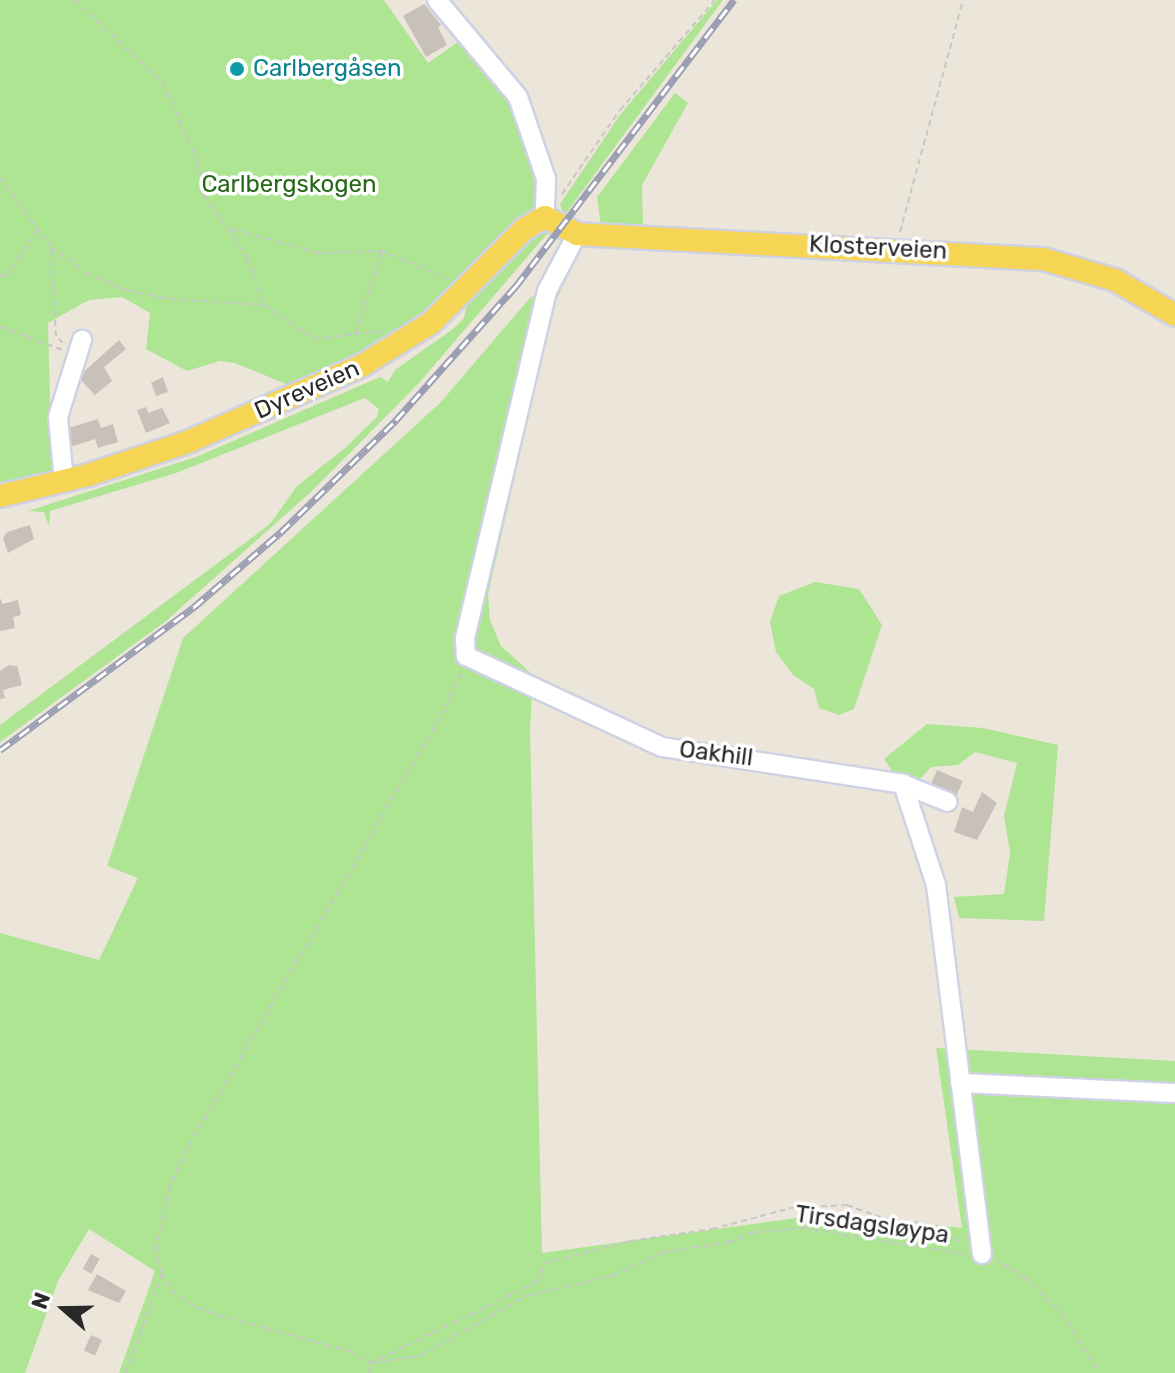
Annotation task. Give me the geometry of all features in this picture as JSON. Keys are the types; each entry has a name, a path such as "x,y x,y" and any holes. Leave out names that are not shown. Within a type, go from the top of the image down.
{"main road":[{"path":"545,217 573,232"},
{"name":"Dyreveien","path":"0,496 64,482 190,441 299,395 405,342 470,287 524,229 545,217"},
{"name":"Klosterveien","path":"573,232 1011,256 1078,266 1138,291 1175,315"}],"street":[{"path":"437,0 518,97 546,179 545,217"},
{"path":"466,656 465,639 547,291 573,232"},
{"path":"64,482 58,417 79,347"},
{"name":"Oakhill","path":"466,656 662,747 903,784 948,802"},
{"path":"903,784 936,885 982,1254"},
{"path":"960,1083 1175,1093"}],"path":[{"path":"74,0 163,83 197,161 204,195 247,258 264,305"},
{"path":"545,217 620,110 715,0"},
{"path":"898,249 902,215 963,0"},
{"path":"0,178 51,247 86,273 119,288 162,298 264,305 315,339 381,331 405,342"},
{"path":"227,228 318,253 381,251 470,287"},
{"path":"0,275 7,276 37,230"},
{"path":"51,247 56,336 79,347"},
{"path":"355,334 381,251"},
{"path":"0,327 79,347"},
{"path":"126,1373 161,1274 156,1247 170,1186 187,1149 445,709 466,656"},
{"path":"371,1363 537,1282 545,1263 791,1208 847,1205 883,1218 928,1224 982,1254"},
{"name":"Tirsdagsløypa","path":"371,1363 420,1356 526,1296 612,1276 664,1252 729,1242 750,1233 803,1228 954,1254 982,1254 1024,1277 1062,1313 1099,1373"},
{"path":"161,1274 189,1304 269,1332 350,1351 371,1363"},
{"path":"369,1373 371,1363"}],"green space":[{"name":"Carlbergskogen","path":"0,0 384,0 428,63 464,38 505,84 541,178 539,207 423,323 369,356 293,387 235,363 220,361 187,371 146,349 150,313 122,297 89,300 48,323 52,476 0,489"},
{"path":"717,0 723,0 564,216 560,204 620,115"},
{"path":"675,93 688,103 642,185 643,227 601,227 597,197"},
{"path":"553,227 418,384 313,490 166,621 0,742 0,725 270,524 297,486 345,448 377,417 379,409 365,398 176,473 50,511 49,526 44,512 28,511 196,457 380,377 388,382 395,370 464,318 468,298 523,238"},
{"path":"571,269 553,307 488,595 490,620 501,646 533,675 530,729 542,1253 833,1213 962,1228 936,1048 1175,1061 1175,1373 119,1373 155,1271 89,1229 58,1281 25,1373 0,1373 0,933 99,960 138,878 107,866 183,638 441,402 529,299"},
{"path":"815,582 859,589 882,625 854,709 839,715 819,708 814,689 793,675 776,652 770,622 779,596"},
{"path":"927,724 983,728 1058,745 1044,921 959,918 954,897 1004,894 1010,853 1004,816 1017,763 975,752 958,765 931,767 919,780 897,778 884,759"}],"building":[{"path":"424,4 441,25 438,27 447,45 426,57 403,16"},
{"path":"119,340 126,349 104,367 112,381 95,395 78,377"},
{"path":"163,377 168,392 156,396 151,383"},
{"path":"146,407 148,413 162,408 170,423 146,433 137,410"},
{"path":"98,419 101,428 113,424 118,442 98,448 95,439 70,447 65,429"},
{"path":"30,525 34,539 8,553 3,538 7,532"},
{"path":"0,598 3,604 18,600 21,615 13,617 15,628 0,631"},
{"path":"9,665 17,666 22,685 3,690 5,698 0,699 0,671"},
{"path":"937,770 963,781 957,796 931,785"},
{"path":"982,792 997,803 977,840 954,832 962,807 973,812"},
{"path":"91,1254 100,1259 92,1274 83,1269"},
{"path":"97,1274 126,1291 119,1303 88,1290"},
{"path":"91,1335 102,1340 95,1355 84,1351"}],"railway":[{"path":"0,750 194,607 281,532 396,420 516,286 734,0"}],"place":[{"name":"Carlbergåsen","path":"237,69"}]}
